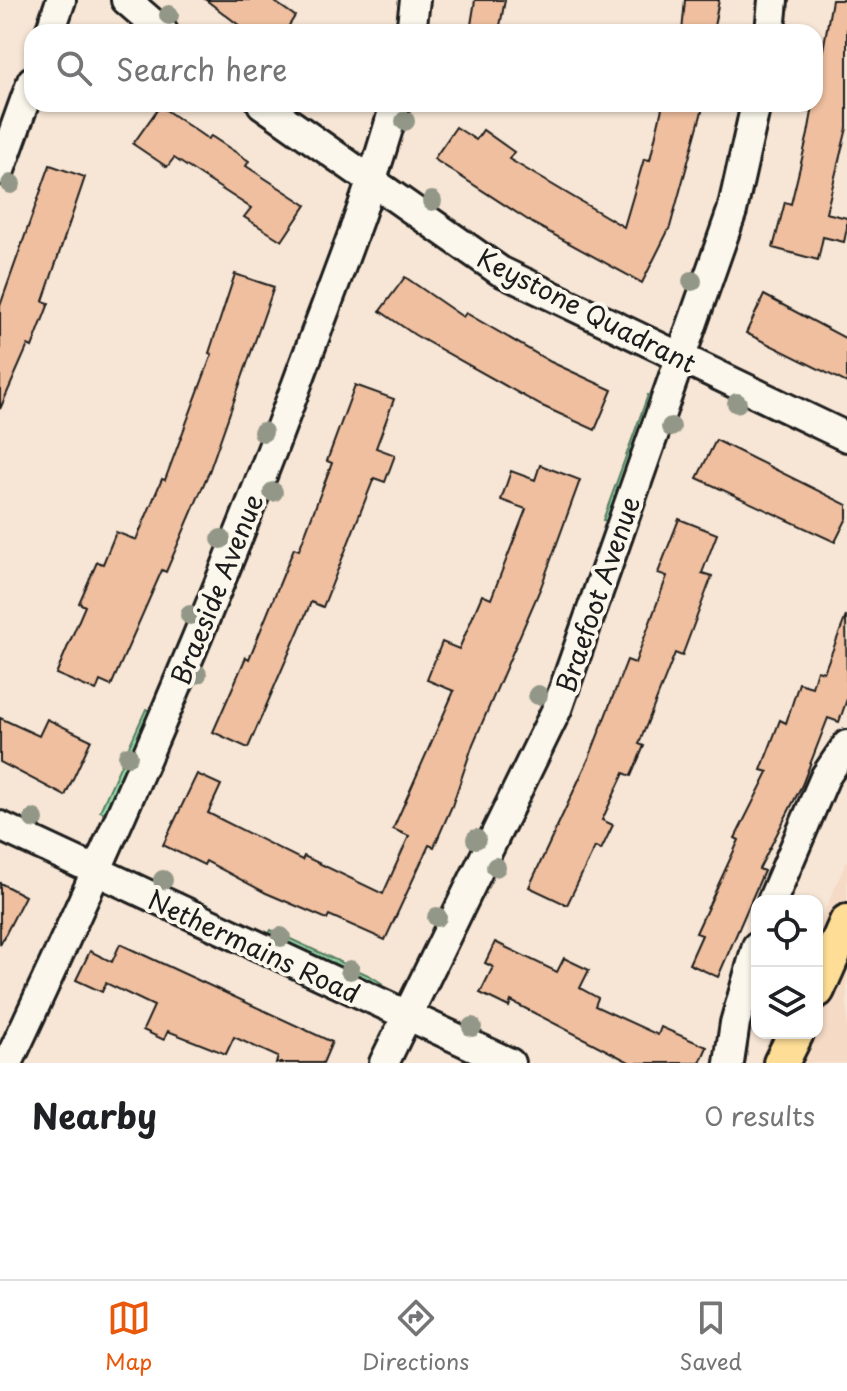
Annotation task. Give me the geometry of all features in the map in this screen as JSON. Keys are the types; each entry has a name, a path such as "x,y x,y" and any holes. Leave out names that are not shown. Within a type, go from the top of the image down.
{"main road":[{"path":"823,976 847,922"},
{"path":"781,1063 793,1039"}],"street":[{"path":"53,24 61,0"},
{"path":"126,0 154,24"},
{"path":"412,24 415,0"},
{"path":"771,24 773,0"},
{"path":"0,170 24,103"},
{"name":"Keystone Quadrant","path":"274,112 500,271 678,359 847,437"},
{"name":"Braeside Avenue","path":"8,1063 97,874 236,547 372,180 393,112"},
{"name":"Braefoot Avenue","path":"384,1063 557,709 732,211 754,112"},
{"path":"775,895 825,777 847,745"},
{"name":"Nethermains Road","path":"0,826 97,874 510,1063"},
{"path":"729,1063 735,1023 751,967"}],"shaded area":[{"path":"847,860 847,1063 758,1063 768,1039 823,1039 823,915"}],"green space":[{"path":"648,395 652,396 607,521 603,520"},
{"path":"146,709 150,711 105,813 100,811"},
{"path":"271,930 383,984 374,983 269,934"}],"building":[{"path":"206,0 272,0 295,16 290,24 238,24"},
{"path":"475,0 505,0 500,24 471,24"},
{"path":"685,0 719,0 714,24 683,24"},
{"path":"832,0 847,0 847,128 826,213 847,218 847,228 844,242 823,237 818,260 773,248 785,202 791,204 812,112 823,112 823,50"},
{"path":"156,112 169,112 208,139 211,136 249,161 246,166 306,205 282,241 244,217 251,208 174,158 167,167 133,144"},
{"path":"661,112 702,112 670,227 642,283 534,224 434,159 456,127 476,140 483,130 514,152 509,159 624,227 644,159 650,160"},
{"path":"50,165 85,177 43,301 49,303 32,347 28,345 0,409 0,306"},
{"path":"235,274 274,287 209,472 166,572 162,570 111,686 100,681 96,691 56,674 85,606 79,603 97,562 103,564 116,532 136,540 162,479 165,480 212,354 209,353"},
{"path":"405,277 463,317 466,313 551,362 612,390 595,430 540,405 415,335 380,311"},
{"path":"764,295 847,339 847,383 746,333"},
{"path":"355,385 394,399 376,448 395,455 385,482 374,478 323,607 311,602 248,748 213,732 246,657 249,659 294,548 299,550 332,463 327,461"},
{"path":"716,440 847,505 847,518 835,542 697,478"},
{"path":"540,465 580,480 541,587 473,744 452,806 434,847 429,845 385,940 329,915 327,919 266,893 206,861 204,865 163,845 197,774 221,785 208,813 302,860 304,856 383,894 409,836 393,829 454,691 427,680 442,642 459,649 482,595 491,599 526,509 501,500 511,471 535,480"},
{"path":"679,519 717,534 702,573 712,576 682,656 675,653 639,744 644,746 631,776 624,773 602,820 613,825 601,850 595,847 567,905 529,887 589,758 627,660 635,663 667,576 658,573"},
{"path":"846,616 847,699 839,722 828,718 802,785 759,869 764,871 718,977 689,964 702,935 696,933 739,840 735,838 768,772 761,770 780,720 786,723 799,683 812,687 817,670 824,672"},
{"path":"0,718 39,736 47,719 91,740 65,796 0,762"},
{"path":"0,883 25,896 0,945"},
{"path":"495,942 557,972 564,958 589,970 580,988 598,998 595,1006 658,1035 661,1027 707,1047 700,1063 631,1063 511,1001 509,1007 480,993 493,967 485,963"},
{"path":"120,944 332,1042 323,1063 276,1063 278,1057 234,1037 226,1054 168,1031 164,1040 143,1030 154,1006 106,983 102,992 76,980 90,951 112,962"}]}
